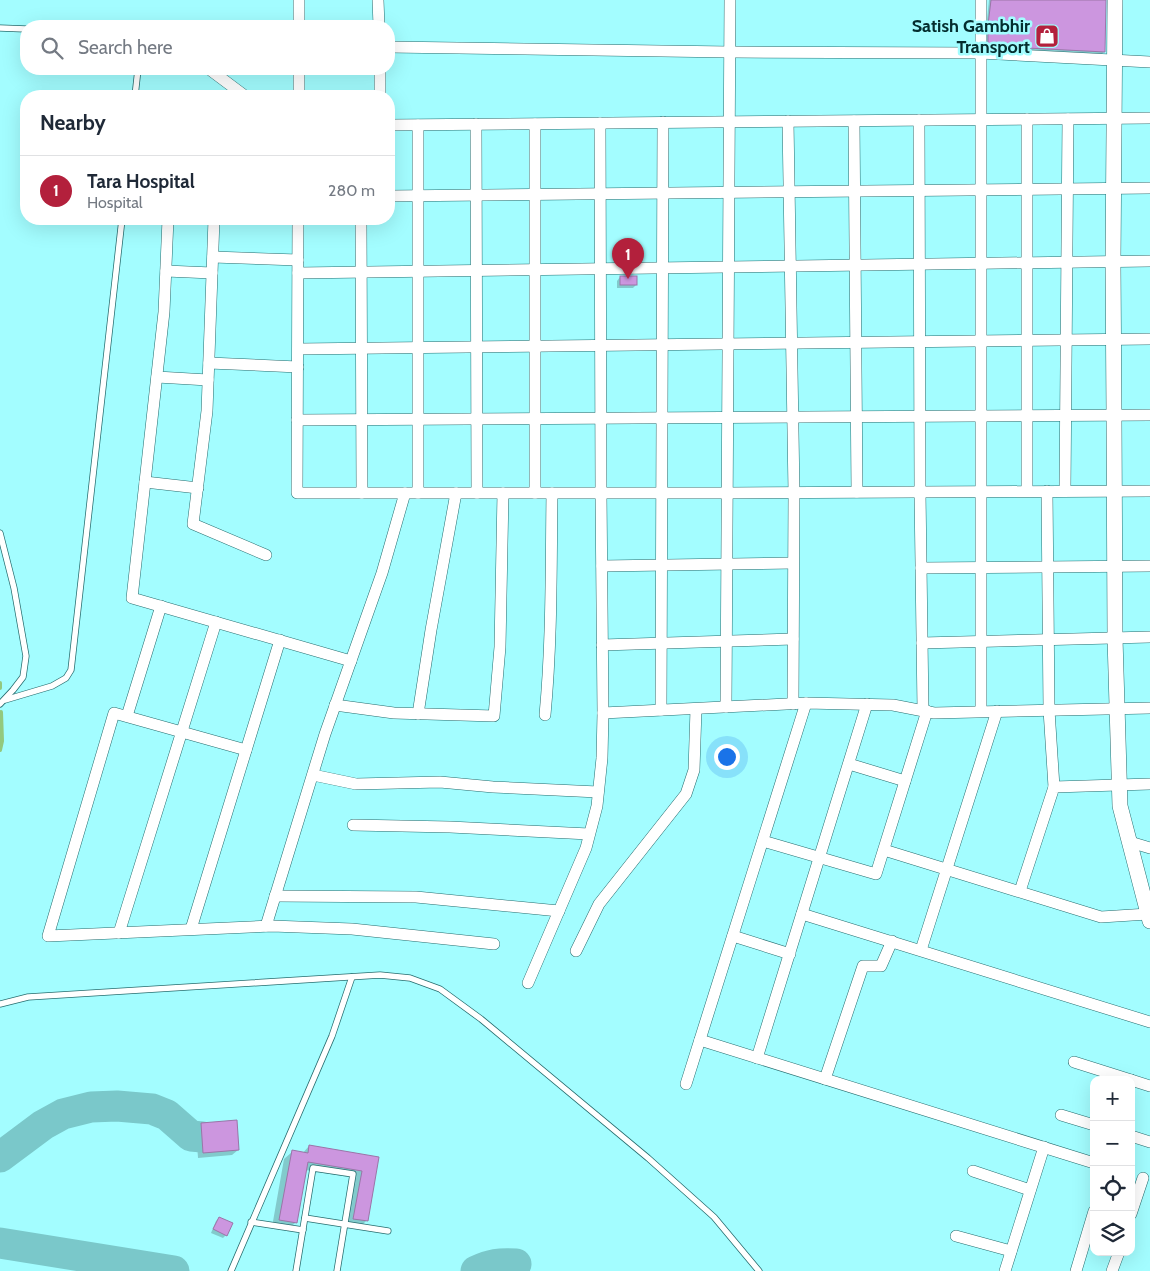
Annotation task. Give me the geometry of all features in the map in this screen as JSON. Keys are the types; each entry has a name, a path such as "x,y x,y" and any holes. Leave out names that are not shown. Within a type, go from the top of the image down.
{"street":[{"path":"299,0 299,20"},
{"path":"378,0 379,20"},
{"path":"726,707 730,0"},
{"path":"981,0 981,712"},
{"path":"884,850 1101,917 1149,918 1120,806 1115,638 1112,262 1115,0"},
{"path":"395,47 730,52 980,52 1150,62"},
{"path":"216,75 237,90"},
{"path":"299,75 299,90"},
{"path":"380,75 380,90"},
{"path":"395,125 1150,118"},
{"path":"1027,119 1027,491"},
{"path":"1065,491 1068,119"},
{"path":"763,840 876,874 925,711 920,492 919,120"},
{"path":"854,121 856,492"},
{"path":"661,710 663,122"},
{"path":"788,122 794,493 793,704"},
{"path":"528,984 586,848 597,806 602,758 600,123"},
{"path":"476,124 477,493"},
{"path":"535,124 535,493"},
{"path":"418,125 418,493"},
{"path":"395,196 1150,188"},
{"path":"168,225 164,312 132,598 351,661"},
{"path":"214,225 207,411 194,524 266,555"},
{"path":"298,225 297,493 1150,491"},
{"path":"361,225 362,493"},
{"path":"213,257 298,260"},
{"path":"298,273 1150,261"},
{"path":"166,271 212,273"},
{"path":"298,349 1150,339"},
{"path":"209,363 298,367"},
{"path":"157,377 208,380"},
{"path":"297,420 1150,415"},
{"path":"145,482 198,488"},
{"path":"1020,892 1054,787 1049,710 1047,491"},
{"path":"266,926 335,705 382,573 404,493"},
{"path":"418,714 456,493"},
{"path":"335,705 394,713 494,716 500,647 504,493"},
{"path":"545,715 550,628 552,493"},
{"path":"602,566 794,563"},
{"path":"921,568 1150,566"},
{"path":"128,716 162,606"},
{"path":"119,932 216,622"},
{"path":"922,643 1150,637"},
{"path":"602,645 793,639"},
{"path":"192,929 280,640"},
{"path":"603,713 806,703 893,705 934,712 1150,708"},
{"path":"686,1084 806,703"},
{"path":"757,1058 867,704"},
{"path":"576,951 599,904 686,794 694,770 696,709"},
{"path":"921,950 997,711"},
{"path":"246,750 114,712 48,936 266,926 352,929 494,944"},
{"path":"849,764 905,781"},
{"path":"313,775 356,784 440,782 493,787 598,792"},
{"path":"1054,787 1150,784"},
{"path":"354,825 450,827 590,834"},
{"path":"1130,842 1150,848"},
{"path":"275,896 416,897 559,911"},
{"path":"802,914 1150,1022"},
{"path":"733,936 790,954"},
{"path":"825,1079 863,966 881,966 892,941"},
{"path":"700,1040 1090,1162"},
{"path":"1074,1062 1118,1076"},
{"path":"1135,1081 1150,1086"},
{"path":"1061,1115 1090,1124"},
{"path":"1135,1137 1150,1142"},
{"path":"1005,1271 1044,1147"},
{"path":"973,1171 1030,1190"},
{"path":"1132,1211 1146,1180"},
{"path":"1076,1271 1090,1224"},
{"path":"956,1236 1011,1251"},
{"path":"1112,1271 1118,1256"}],"lane":[{"path":"0,28 20,29"},
{"path":"136,90 137,75"},
{"path":"2,702 52,686 66,678 71,670 121,225"},
{"path":"0,533 14,588 26,656 23,677 2,702"},
{"path":"0,1004 28,997 380,975 410,978 440,989 481,1019 648,1158 714,1217 759,1271"},
{"path":"231,1271 332,1036 352,977"},
{"path":"296,1271 313,1168 353,1174 337,1271"},
{"path":"305,1218 388,1231"},
{"path":"252,1222 303,1230"}],"building":[{"name":"Satish Gambhir Transport","path":"991,0 1106,0 1105,52 988,46"},
{"path":"620,276 637,276 637,285 620,285"},
{"path":"237,1120 239,1150 203,1153 201,1123"},
{"path":"309,1145 379,1157 368,1221 353,1219 362,1171 308,1162 297,1223 279,1220 292,1150 308,1153"},
{"path":"219,1217 233,1223 227,1236 213,1229"}],"waterway":[{"path":"0,683 0,688"},
{"path":"0,750 2,741 1,712"}],"taxiway":[{"path":"0,1157 43,1125 63,1114 91,1107 117,1106 152,1109 167,1115 191,1136 202,1137"},
{"path":"0,1243 174,1271"},
{"path":"476,1271 495,1264 516,1264"}],"place":[{"name":"Satish Gambhir Transport","path":"1047,36"},
{"name":"Tara Hospital","path":"628,279"}]}
